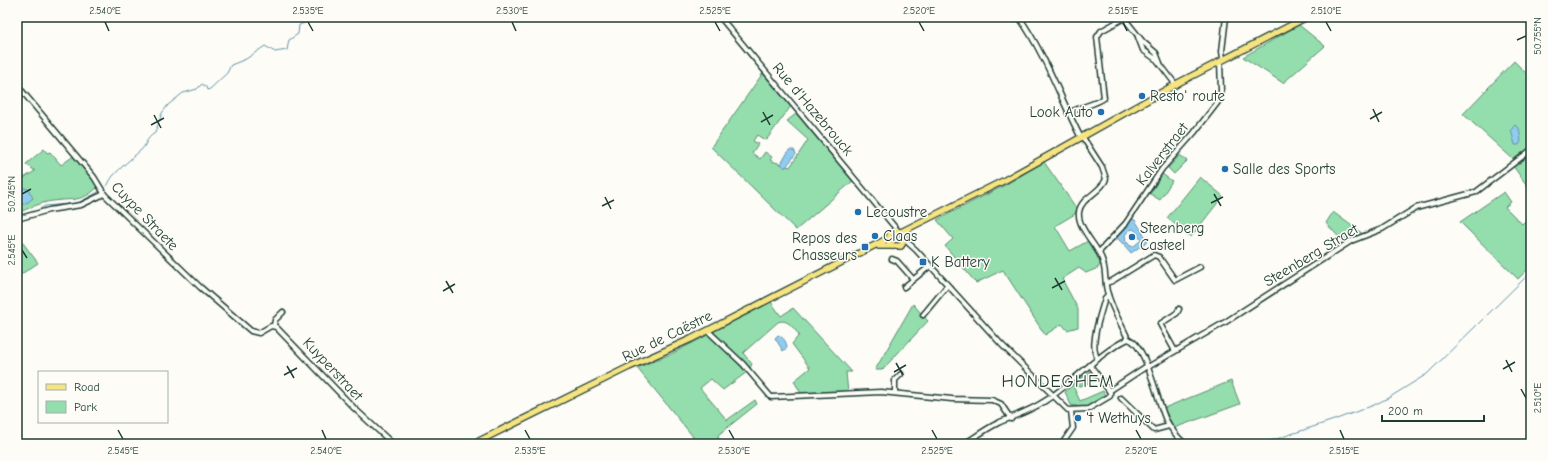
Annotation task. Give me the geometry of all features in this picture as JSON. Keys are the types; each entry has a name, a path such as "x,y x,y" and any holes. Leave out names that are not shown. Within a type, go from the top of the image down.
{"main road":[{"path":"914,226 905,239 903,245 896,247 889,243 889,238 897,232 914,226 985,190 1082,136 1117,120 1153,97 1307,17"},
{"path":"897,232 905,239"},
{"name":"Rue de Caëstre","path":"473,444 708,331 889,238"},
{"name":"Rue de Caëstre","path":"871,248 880,246 896,247"}],"street":[{"name":"Rue d'Hazebrouck","path":"720,17 888,217 897,232"},
{"path":"1019,17 1038,48 1068,113 1105,175 1104,183 1085,201 1079,213 1081,224 1099,252 1105,266 1108,295 1118,321 1128,339 1135,344 1147,366 1169,426 1185,444"},
{"name":"Kalverstraet","path":"1099,252 1126,223 1162,168 1194,133 1218,102 1221,91 1222,51 1226,17"},
{"path":"1068,113 1082,106 1099,102 1104,98 1104,88 1096,39 1100,33 1125,18 1138,37 1156,52 1160,64 1176,85"},
{"name":"Cuype Straete","path":"17,85 94,177 104,194 236,320 254,333 260,333 274,325"},
{"name":"Steenberg Straet","path":"1071,411 1090,408 1109,398 1109,391 1147,366 1227,320 1351,241 1382,228 1414,209 1476,192 1531,150"},
{"path":"17,219 49,210 78,206 104,194"},
{"path":"905,239 1005,348 1054,394 1066,408 1071,411 1073,428 1062,444"},
{"path":"896,247 910,249 919,254"},
{"path":"1106,283 1112,281 1154,255 1159,257 1175,280 1200,267"},
{"path":"892,258 898,261 913,279"},
{"path":"904,287 930,266"},
{"path":"923,315 947,286"},
{"path":"1098,359 1094,351 1095,339 1104,300 1108,295"},
{"path":"1175,351 1160,324 1177,313 1179,309"},
{"path":"274,325 275,320 283,312"},
{"name":"Kuyperstraet","path":"274,325 354,408 393,444"},
{"path":"708,331 743,364 770,397 895,392 952,399 994,400 1004,407 1011,419"},
{"path":"964,444 994,425 1011,419 1041,404 1098,359 1128,339"},
{"path":"1090,365 1109,391"},
{"path":"895,392 895,380 901,374"},
{"path":"1121,398 1154,430 1169,426"}],"green space":[{"path":"1299,25 1325,46 1283,83 1243,57"},
{"path":"1514,61 1531,78 1531,148 1514,160 1463,114"},
{"path":"763,73 791,106 767,139 765,140 757,135 753,141 758,144 752,153 760,159 765,152 772,157 770,160 790,167 808,140 787,121 797,113 854,180 796,230 711,147"},
{"path":"44,149 47,153 50,152 61,165 75,155 98,187 82,198 39,204 17,213 17,182 35,171 26,164"},
{"path":"1531,153 1531,191 1513,166"},
{"path":"1180,155 1187,161 1174,174 1168,168"},
{"path":"1044,162 1077,209 1075,214 1055,226 1070,251 1088,241 1101,262 1098,268 1086,273 1079,268 1062,279 1078,309 1078,327 1067,330 1062,324 1045,335 1003,270 976,283 945,246 953,239 937,220 1003,186"},
{"path":"1162,174 1172,181 1160,200 1150,194"},
{"path":"1200,177 1223,196 1191,237 1167,218"},
{"path":"1504,192 1511,202 1505,207 1522,224 1531,215 1531,266 1518,279 1460,222"},
{"path":"1333,212 1363,234 1344,243 1326,223"},
{"path":"17,235 38,263 17,277"},
{"path":"771,302 781,316 793,308 852,372 846,372 848,393 802,395 794,381 810,368 792,344 799,335 788,323 782,321 778,322 743,353 752,364 750,368 713,332"},
{"path":"913,304 928,321 882,370 875,370"},
{"path":"708,335 747,372 723,390 711,379 700,388 727,420 755,400 757,404 718,435 720,444 699,444 637,368 673,353"},
{"path":"1088,372 1092,372 1097,380 1074,388 1080,401 1103,391 1106,398 1086,408 1071,405 1065,392"},
{"path":"1231,381 1240,404 1174,428 1164,408"}],"water":[{"path":"1515,125 1519,128 1521,141 1519,145 1515,145 1511,130"},
{"path":"789,150 794,150 796,154 785,168 781,164"},
{"path":"24,188 28,189 33,198 17,207 17,191"},
{"path":"1132,219 1135,220 1148,241 1131,253 1124,245 1127,242 1130,246 1134,246 1141,240 1134,229 1129,230 1125,235 1126,241 1123,244 1116,237"},
{"path":"778,335 783,338 786,344 787,348 783,351 775,338"}],"waterway":[{"path":"104,189 113,176 143,148 149,137 155,133 162,113 168,105 183,93 197,89 202,84 207,90 210,89 227,73 231,65 246,59 265,46 275,52 287,50 289,40 298,34 299,25 310,21 310,17"},
{"path":"17,216 38,210 45,206 78,203 100,191"},
{"path":"1261,444 1374,405 1427,374 1531,272"}],"place":[{"name":"Resto' route","path":"1142,96"},
{"name":"Look Auto","path":"1101,112"},
{"name":"Salle des Sports","path":"1225,169"},
{"name":"Lecoustre","path":"858,212"},
{"name":"Claas","path":"875,236"},
{"name":"Steenberg Casteel","path":"1132,237"},
{"name":"Repos des Chasseurs","path":"865,247"},
{"name":"K Battery","path":"923,262"},
{"name":"'t Wethuys","path":"1078,418"}],"district":[{"name":"HONDEGHEM","path":"1058,381"}]}
